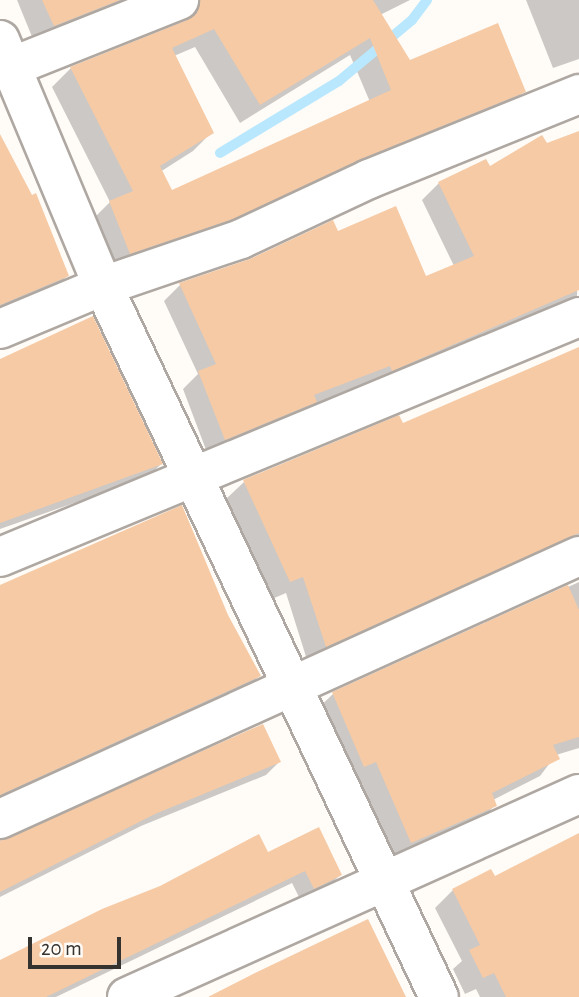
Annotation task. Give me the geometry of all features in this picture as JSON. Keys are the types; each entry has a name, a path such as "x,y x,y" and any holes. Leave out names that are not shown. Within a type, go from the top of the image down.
{"street":[{"path":"179,0 5,54 103,286 439,997"},
{"path":"0,329 103,286 241,239 369,178 579,94"},
{"path":"0,557 579,317"},
{"path":"0,819 579,556"},
{"path":"127,997 579,794"}],"building":[{"path":"42,0 120,0 54,26"},
{"path":"200,0 373,0 410,60 498,23 526,92 361,159 233,219 130,254 109,201 133,191 70,67 187,20 197,13","holes":["214,29 260,105 370,38 391,90 172,190 160,166 214,133 172,48"]},
{"path":"579,131 579,290 392,371 390,366 314,395 317,402 225,440 198,371 216,364 179,283 250,259 333,220 338,231 396,206 426,276 474,256 438,182 486,159 490,166 542,135 547,143"},
{"path":"0,134 32,195 36,193 69,276 0,305"},
{"path":"93,316 163,464 0,523 0,359"},
{"path":"579,347 579,533 326,647 303,577 290,582 243,480 399,415 403,423"},
{"path":"182,505 228,615 261,676 0,795 0,585"},
{"path":"568,585 579,610 579,737 553,745 560,759 492,793 497,806 411,843 376,762 364,767 332,692"},
{"path":"263,724 281,762 155,814 0,892 0,841"},
{"path":"319,827 342,875 314,889 305,871 46,997 0,997 0,960 102,909 160,886 259,834 268,852"},
{"path":"579,833 579,997 506,997 494,973 483,978 469,950 480,945 452,889 491,869 495,876"},
{"path":"368,919 406,997 208,997 255,973"}],"waterway":[{"path":"220,153 339,81 412,20 427,0"}]}
